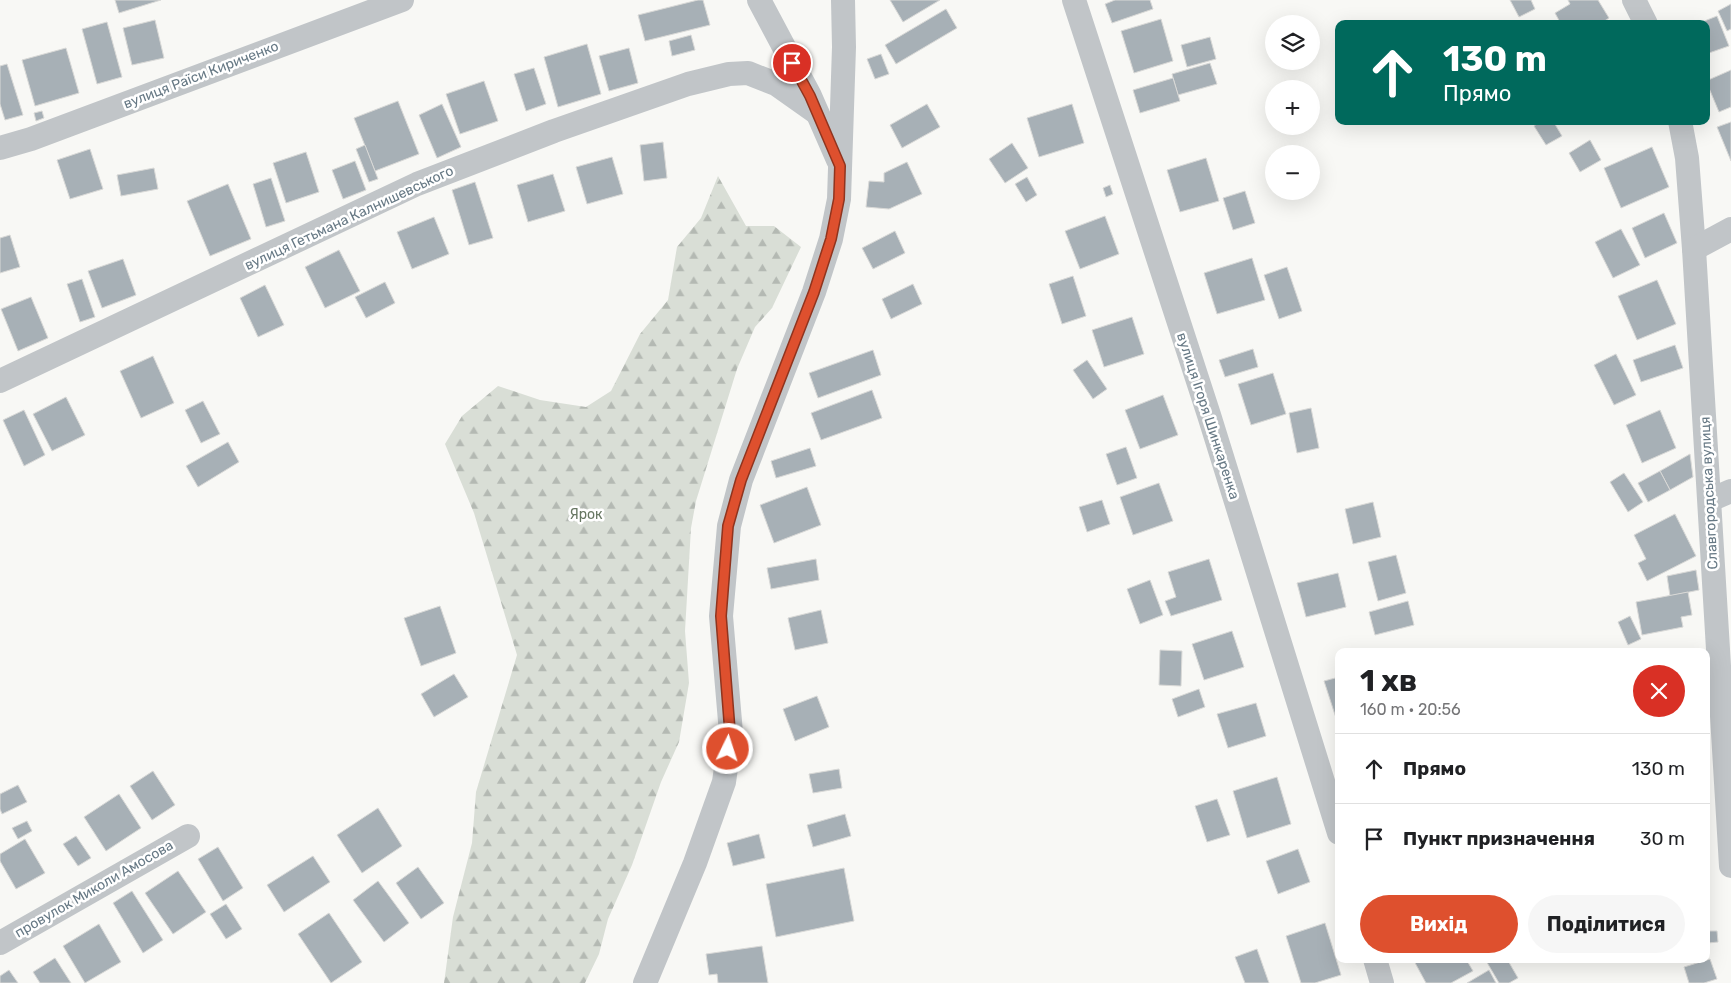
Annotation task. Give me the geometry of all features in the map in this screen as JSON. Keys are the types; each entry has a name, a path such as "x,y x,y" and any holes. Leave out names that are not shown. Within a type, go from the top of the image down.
{"street":[{"name":"вулиця Раїси Кириченко","path":"0,148 31,139 402,0"},
{"path":"759,0 817,113 840,166"},
{"path":"645,983 691,872 724,782 730,732 721,616 728,526 741,480 814,292 831,239 839,199 843,0"},
{"name":"вулиця Ігоря Шинкаренка","path":"1074,0 1209,415 1335,820"},
{"path":"1634,0 1644,20"},
{"name":"вулиця Гетьмана Калнишевського","path":"0,381 417,184 554,131 688,84 728,74 748,73 776,84 817,113"},
{"name":"Славгородська вулиця","path":"1681,125 1687,158 1694,249 1721,496 1722,747 1731,866"},
{"path":"1694,249 1731,229"},
{"name":"провулок Миколи Амосова","path":"0,943 188,836"},
{"path":"1376,963 1382,983"}],"green space":[{"name":"Ярок","path":"718,176 746,226 774,226 801,247 772,308 755,327 737,369 696,501 691,528 685,631 689,683 679,742 661,782 632,865 608,919 599,954 585,983 444,983 453,917 472,843 476,792 517,655 474,513 445,444 462,416 498,386 540,400 586,407 611,391 640,334 668,300 677,247 701,218"}],"building":[{"path":"115,0 161,0 119,13"},
{"path":"703,0 710,25 645,41 638,15"},
{"path":"890,0 940,0 903,22"},
{"path":"1115,0 1150,0 1153,9 1112,23 1105,4"},
{"path":"1510,0 1531,0 1535,9 1519,17"},
{"path":"1568,0 1598,0 1609,18 1606,20 1559,20 1555,13 1570,4"},
{"path":"1731,4 1731,29 1727,31 1718,11"},
{"path":"946,9 957,28 896,64 885,45"},
{"path":"1717,16 1729,46 1710,53 1710,20 1707,20"},
{"path":"1161,19 1173,61 1134,73 1121,31"},
{"path":"155,20 164,58 132,65 123,28"},
{"path":"107,22 122,77 97,84 82,29"},
{"path":"691,35 695,50 672,56 669,41"},
{"path":"1210,37 1216,59 1187,67 1181,45"},
{"path":"587,44 601,94 558,107 544,57"},
{"path":"66,48 79,93 35,106 22,60"},
{"path":"629,48 638,83 609,91 599,56"},
{"path":"881,54 889,74 875,79 867,59"},
{"path":"1210,63 1217,84 1178,95 1172,74"},
{"path":"7,64 23,115 5,120 0,104 0,66"},
{"path":"534,68 546,104 526,111 514,74"},
{"path":"1731,70 1731,107 1719,112 1710,91 1710,79"},
{"path":"1173,78 1180,101 1140,113 1133,90"},
{"path":"484,81 498,121 460,134 446,94"},
{"path":"398,101 419,154 375,171 354,118"},
{"path":"442,104 461,147 437,158 419,115"},
{"path":"927,104 940,127 902,148 890,125"},
{"path":"1072,104 1084,143 1039,157 1027,118"},
{"path":"42,111 44,118 36,121 34,113"},
{"path":"1731,122 1731,161 1717,127"},
{"path":"1555,125 1562,136 1546,145 1534,126"},
{"path":"1590,140 1601,160 1580,172 1569,153"},
{"path":"663,142 667,178 644,181 640,145"},
{"path":"1012,143 1028,168 1005,183 989,159"},
{"path":"365,145 378,179 369,182 356,149"},
{"path":"1652,147 1669,187 1621,208 1604,168"},
{"path":"90,149 103,189 70,199 57,160"},
{"path":"306,152 319,192 286,203 273,163"},
{"path":"612,157 623,194 587,204 576,167"},
{"path":"1206,158 1219,201 1180,212 1167,170"},
{"path":"355,161 366,190 343,199 332,170"},
{"path":"907,162 922,194 889,209 866,207 869,181 884,182 884,173"},
{"path":"154,168 158,189 121,196 117,175"},
{"path":"553,174 565,211 528,222 517,185"},
{"path":"1027,177 1037,195 1026,202 1015,184"},
{"path":"271,178 285,221 266,227 253,184"},
{"path":"475,182 493,238 469,245 452,190"},
{"path":"228,184 251,239 210,256 187,201"},
{"path":"1110,185 1113,194 1106,197 1103,188"},
{"path":"1245,191 1255,223 1233,230 1223,198"},
{"path":"1664,213 1677,243 1645,258 1632,228"},
{"path":"1105,216 1119,254 1080,269 1065,231"},
{"path":"434,217 449,254 412,269 397,232"},
{"path":"1621,229 1640,265 1613,278 1595,242"},
{"path":"895,231 905,253 873,269 862,248"},
{"path":"10,235 20,267 0,273 0,238"},
{"path":"339,250 360,291 325,308 305,267"},
{"path":"1252,258 1265,300 1217,314 1204,273"},
{"path":"123,259 136,295 102,308 88,271"},
{"path":"1287,267 1302,311 1279,319 1264,275"},
{"path":"1073,276 1086,316 1062,324 1049,284"},
{"path":"82,279 95,317 80,322 67,284"},
{"path":"1657,280 1676,324 1637,340 1618,296"},
{"path":"385,282 395,303 366,318 355,297"},
{"path":"913,284 922,304 891,319 882,299"},
{"path":"265,285 284,325 258,337 240,298"},
{"path":"31,297 48,338 18,351 1,309"},
{"path":"1132,317 1144,354 1104,367 1092,330"},
{"path":"1675,345 1683,368 1641,382 1633,360"},
{"path":"1253,349 1258,367 1225,377 1219,360"},
{"path":"873,350 881,375 818,398 809,373"},
{"path":"1616,354 1636,395 1614,405 1594,365"},
{"path":"153,356 174,403 141,418 120,371"},
{"path":"1087,360 1107,389 1093,399 1073,370"},
{"path":"1273,373 1286,414 1251,425 1238,384"},
{"path":"872,390 882,418 821,440 811,413"},
{"path":"1163,395 1178,435 1140,449 1125,410"},
{"path":"66,397 85,435 52,451 33,414"},
{"path":"203,401 220,434 201,443 185,410"},
{"path":"1311,408 1319,448 1297,453 1289,413"},
{"path":"24,410 45,455 24,466 3,420"},
{"path":"1660,410 1676,448 1642,463 1626,425"},
{"path":"228,442 239,462 198,487 186,466"},
{"path":"1126,447 1137,478 1117,485 1106,454"},
{"path":"810,448 816,466 776,478 771,461"},
{"path":"1690,454 1693,477 1670,490 1660,471"},
{"path":"1660,471 1670,490 1648,502 1638,483"},
{"path":"1624,473 1643,502 1628,512 1610,482"},
{"path":"1159,483 1173,521 1133,535 1120,497"},
{"path":"807,487 821,525 774,543 760,505"},
{"path":"1102,500 1110,524 1087,532 1079,507"},
{"path":"1373,502 1381,537 1353,544 1345,509"},
{"path":"1675,514 1696,556 1647,581 1638,563 1646,559 1634,535"},
{"path":"1396,555 1406,593 1378,601 1368,562"},
{"path":"816,559 819,580 771,589 767,568"},
{"path":"1209,559 1222,600 1171,616 1165,601 1176,597 1168,572"},
{"path":"1696,570 1699,590 1670,596 1667,576"},
{"path":"1338,573 1346,607 1306,617 1297,583"},
{"path":"1150,580 1163,615 1140,624 1127,589"},
{"path":"1688,592 1692,615 1681,617 1683,627 1642,635 1636,602"},
{"path":"1408,601 1414,625 1375,635 1369,612"},
{"path":"440,606 456,653 421,666 404,618"},
{"path":"821,610 828,643 795,650 788,618"},
{"path":"1630,616 1641,639 1628,645 1618,622"},
{"path":"1232,631 1244,667 1204,680 1192,644"},
{"path":"1160,650 1182,651 1181,686 1159,685"},
{"path":"454,674 468,697 434,717 421,694"},
{"path":"1335,678 1335,715 1324,681"},
{"path":"1199,689 1205,707 1178,717 1172,699"},
{"path":"817,696 829,727 795,741 783,709"},
{"path":"1256,703 1266,736 1228,748 1217,714"},
{"path":"839,769 842,788 813,793 809,774"},
{"path":"153,771 175,805 152,820 130,786"},
{"path":"1277,777 1291,824 1247,838 1233,791"},
{"path":"18,785 27,802 2,814 0,794"},
{"path":"119,794 141,828 106,851 84,817"},
{"path":"1217,799 1230,835 1207,842 1195,806"},
{"path":"378,808 402,846 362,873 337,835"},
{"path":"845,814 851,836 813,847 807,825"},
{"path":"27,821 32,831 18,839 12,828"},
{"path":"759,834 765,858 733,866 727,843"},
{"path":"76,836 91,858 78,866 63,844"},
{"path":"25,839 45,873 16,889 0,861 0,854"},
{"path":"218,847 243,888 223,901 198,859"},
{"path":"1298,849 1310,882 1278,894 1266,861"},
{"path":"313,856 330,882 284,912 267,885"},
{"path":"418,867 444,903 421,919 396,883"},
{"path":"844,868 854,921 776,937 766,884"},
{"path":"178,871 206,912 173,934 145,893"},
{"path":"378,881 409,923 384,942 353,900"},
{"path":"132,891 163,940 143,953 113,903"},
{"path":"226,904 242,929 226,939 210,914"},
{"path":"329,913 362,962 331,983 298,934"},
{"path":"1325,923 1335,956 1335,963 1337,963 1341,975 1315,983 1301,983 1286,936"},
{"path":"99,924 121,962 85,983 63,946"},
{"path":"1710,931 1717,931 1718,942 1710,943"},
{"path":"762,946 768,983 718,983 717,974 709,975 706,954"},
{"path":"1257,949 1269,983 1245,983 1235,957"},
{"path":"55,958 71,983 40,983 33,972"},
{"path":"1710,959 1717,979 1704,983 1689,983 1684,967 1697,963 1710,963"},
{"path":"1415,963 1468,963 1473,971 1451,983 1426,983"},
{"path":"1487,963 1509,963 1518,978 1509,983 1499,983"},
{"path":"9,970 18,983 0,983 0,976"},
{"path":"1489,970 1496,983 1467,983"}],"route":[{"path":"728,749 730,732 721,616 728,526 741,480 814,292 831,239 839,199 840,166 810,96 792,63"}]}
